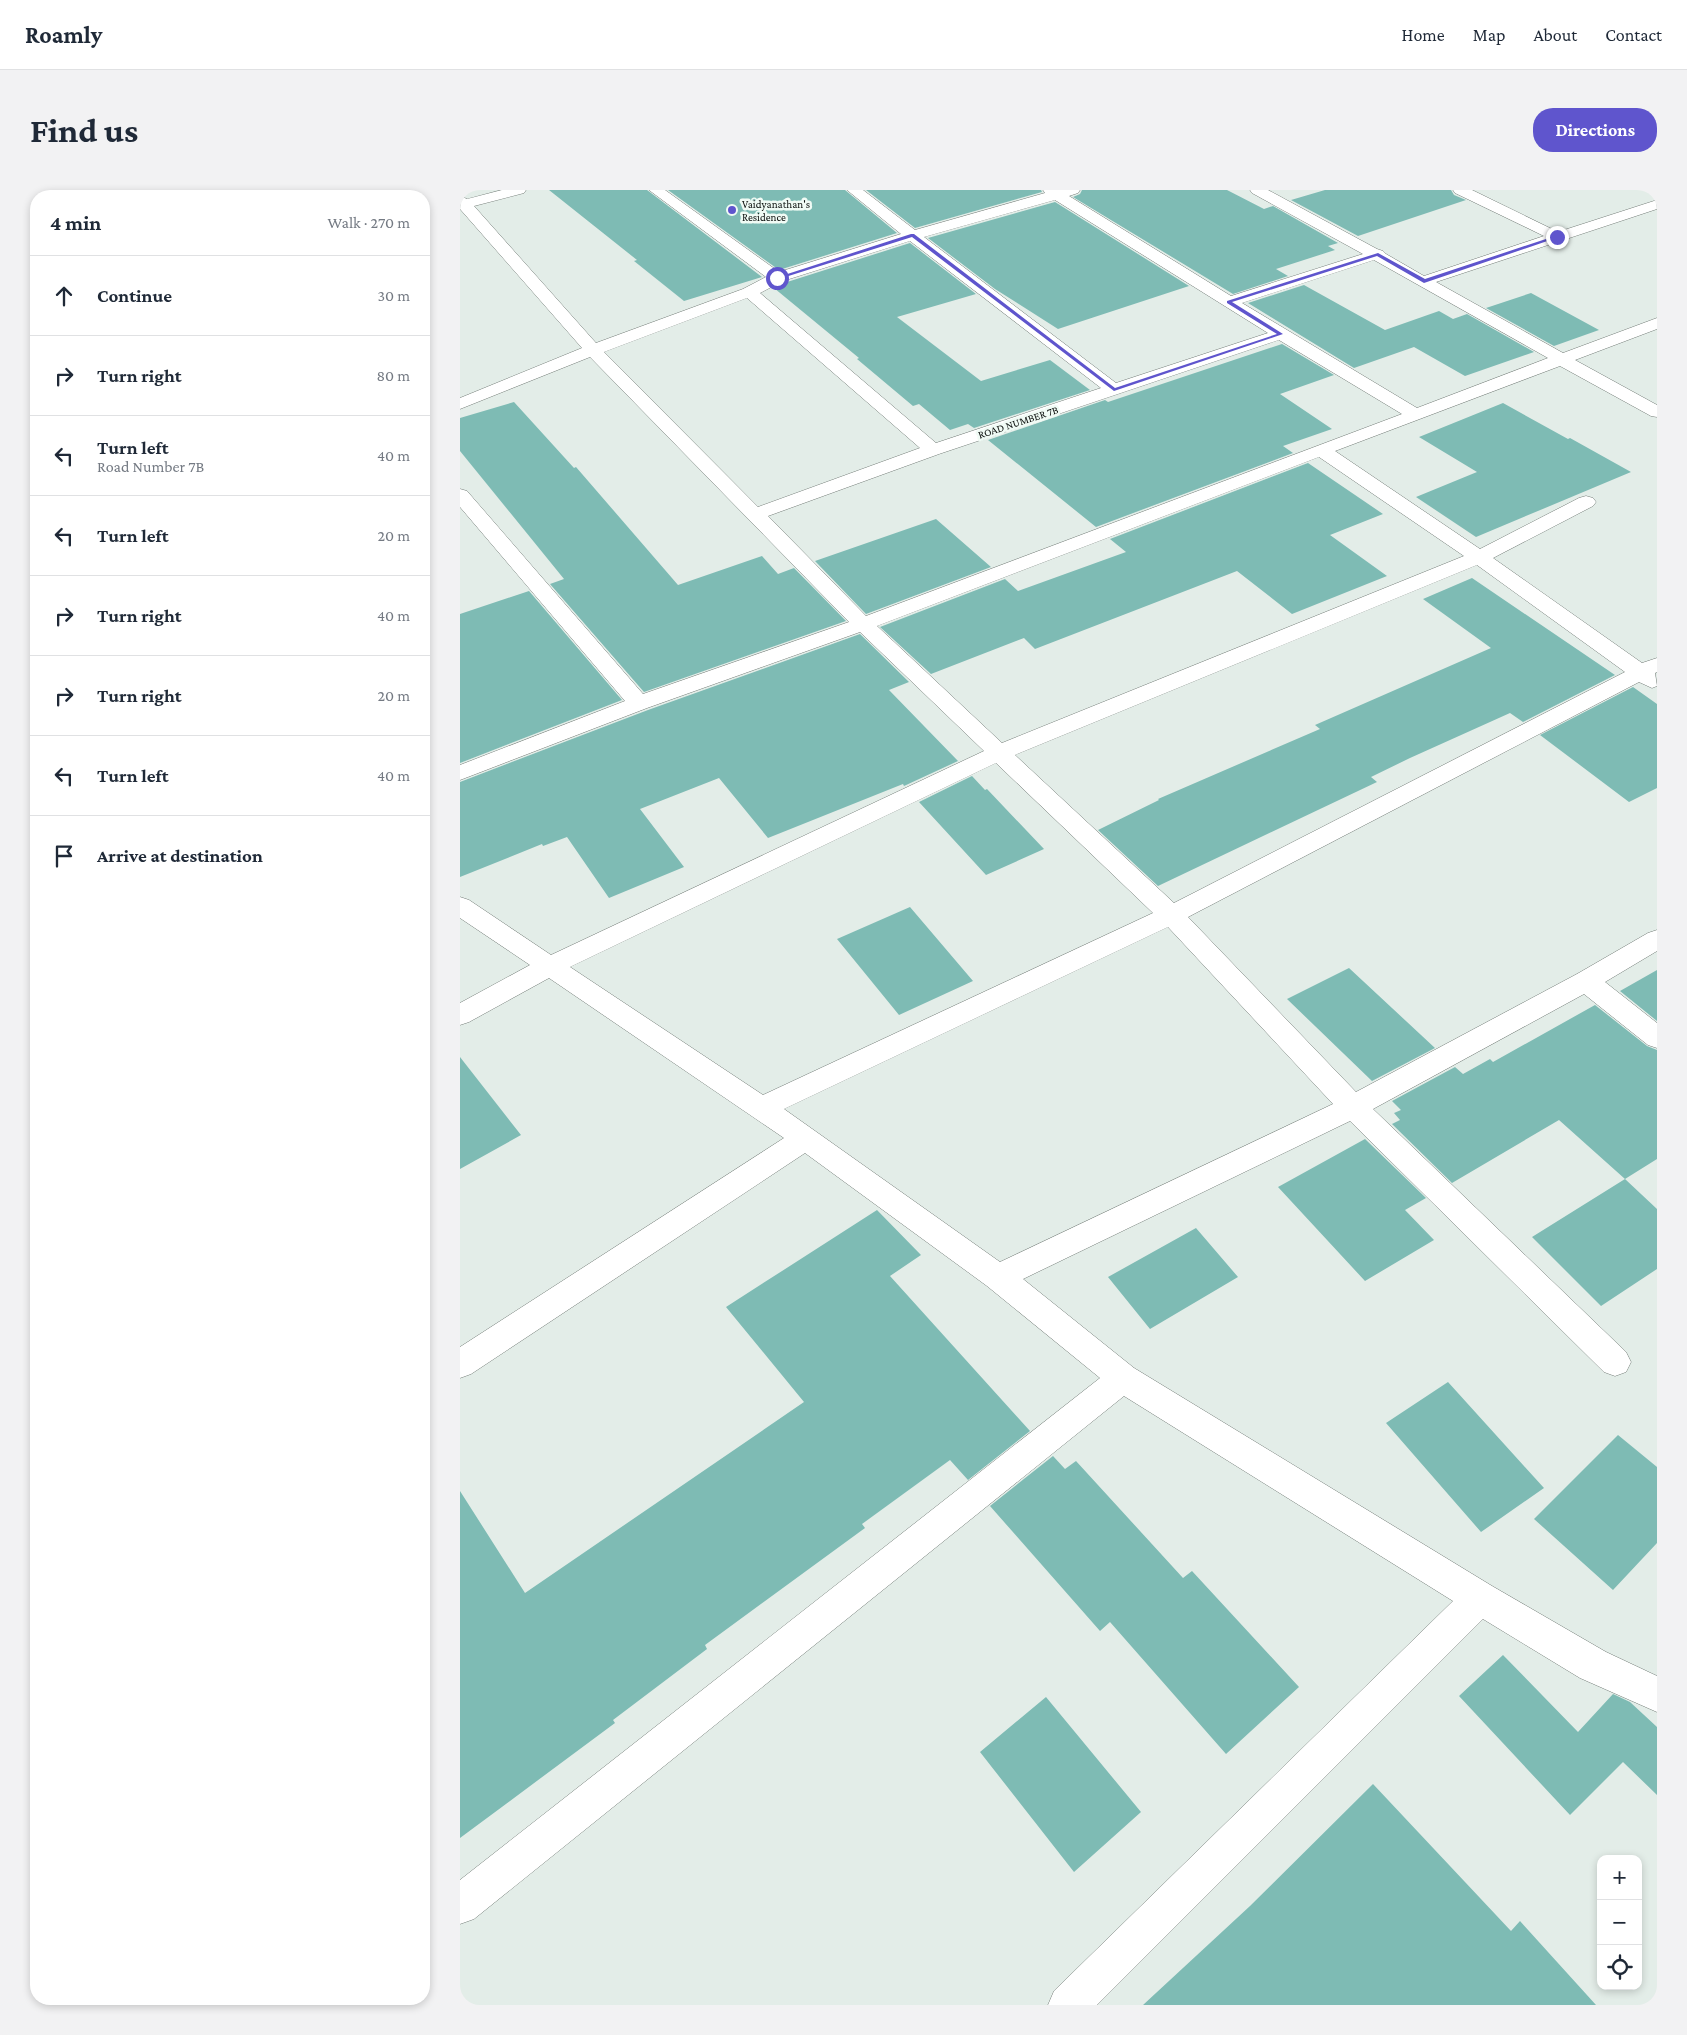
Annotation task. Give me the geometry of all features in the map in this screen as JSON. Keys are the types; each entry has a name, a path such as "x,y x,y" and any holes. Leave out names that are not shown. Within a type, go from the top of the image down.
{"street":[{"path":"519,190 462,202 593,350 864,624 1171,915 1353,1107 1615,1362"},
{"path":"656,190 777,278"},
{"path":"854,190 1114,390"},
{"path":"460,404 593,350 749,292 777,278 1053,192 1073,190"},
{"path":"1258,190 1378,254 1559,359 1657,412"},
{"path":"1460,190 1557,237"},
{"path":"1053,192 1228,302 1417,415"},
{"path":"1424,281 1657,204"},
{"path":"1228,302 1378,254"},
{"path":"749,292 934,450"},
{"path":"460,773 639,702 864,624 1657,323"},
{"name":"ROAD NUMBER 7B","path":"756,514 934,450 1281,334"},
{"path":"761,1108 1171,915 1651,674 1322,451"},
{"path":"460,495 639,702"},
{"path":"460,1015 548,967 998,753 1479,557 1586,502"},
{"path":"460,906 548,967 806,1138 998,1277 1123,1378 1480,1598 1593,1665 1657,1694"},
{"path":"998,1277 1353,1107 1586,981 1657,939"},
{"path":"1586,981 1657,1038"},
{"path":"460,1364 806,1138"},
{"path":"460,1905 1123,1378"},
{"path":"1068,2005 1480,1598"}],"building":[{"path":"549,190 647,190 762,277 684,301 634,261 637,260"},
{"path":"668,190 845,190 897,233 779,270"},
{"path":"866,190 1041,190 1042,192 915,228"},
{"path":"1082,190 1227,190 1264,209 1273,206 1338,243 1328,246 1335,250 1276,269 1288,276 1233,294 1073,197 1080,194"},
{"path":"1325,190 1451,190 1454,195 1466,200 1358,236 1291,200"},
{"path":"1055,202 1189,286 1058,329 995,289 928,238"},
{"path":"910,243 976,294 897,317 981,381 1050,360 1090,390 974,428 968,424 950,430 919,404 913,406 857,359 859,358 774,288 784,283"},
{"path":"1304,285 1385,330 1439,311 1453,319 1467,314 1534,352 1465,376 1414,347 1354,368 1248,303"},
{"path":"1531,293 1599,330 1554,346 1486,308"},
{"path":"1282,344 1334,375 1280,394 1332,429 1283,446 1293,453 1096,527 988,440 1105,400 1108,402"},
{"path":"514,402 574,468 576,467 678,585 762,556 778,574 794,568 846,621 644,692 550,584 564,579 460,451 460,418"},
{"path":"1503,403 1631,472 1476,537 1416,497 1477,472 1419,437"},
{"path":"1308,463 1383,514 1330,535 1387,576 1292,614 1237,571 1035,649 1024,638 931,674 880,627 1005,579 1018,591 1126,552 1110,539"},
{"path":"936,519 991,567 866,614 815,561"},
{"path":"1472,578 1615,675 1523,722 1510,713 1410,758 1371,777 1377,782 1158,886 1098,830 1158,799 1320,729 1315,725 1491,648 1423,599"},
{"path":"529,591 622,700 460,763 460,614"},
{"path":"860,634 909,682 889,690 958,761 904,786 903,784 768,838 719,778 640,809 684,867 609,898 567,837 543,846 542,844 460,877 460,782 648,710"},
{"path":"1633,687 1657,704 1657,788 1629,802 1540,735"},
{"path":"972,776 985,790 987,789 1044,849 986,875 919,802"},
{"path":"910,907 973,981 899,1015 837,939"},
{"path":"1349,968 1435,1048 1372,1081 1287,999"},
{"path":"1657,970 1657,1021 1620,991"},
{"path":"1595,1005 1647,1046 1657,1050 1657,1159 1625,1179 1559,1120 1452,1183 1392,1124 1400,1120 1394,1113 1401,1110 1392,1101 1455,1067 1463,1074 1490,1059 1493,1062"},
{"path":"460,1057 521,1135 460,1169"},
{"path":"1365,1139 1426,1198 1405,1210 1434,1240 1365,1281 1278,1187"},
{"path":"1625,1179 1657,1209 1657,1269 1601,1306 1532,1237"},
{"path":"877,1210 921,1255 890,1276 1030,1431 968,1480 950,1460 862,1524 865,1528 705,1645 707,1649 613,1720 615,1723 460,1838 460,1491 525,1593 804,1402 726,1307"},
{"path":"1196,1228 1238,1277 1150,1329 1108,1277"},
{"path":"1448,1382 1544,1488 1481,1532 1386,1423"},
{"path":"1618,1435 1657,1467 1657,1543 1613,1590 1534,1519"},
{"path":"1053,1456 1065,1469 1076,1461 1183,1578 1192,1571 1299,1687 1226,1754 1110,1622 1100,1631 990,1506"},
{"path":"1503,1655 1578,1732 1613,1694 1630,1702 1657,1727 1657,1795 1623,1762 1570,1815 1459,1696"},
{"path":"1046,1697 1141,1812 1074,1872 980,1752"},
{"path":"1373,1784 1511,1931 1520,1921 1596,2005 1143,2005 1250,1906"}],"place":[{"name":"Vaidyanathan's Residence","path":"732,210"}],"route":[{"path":"777,278 913,235 1114,390 1281,334 1228,302 1378,254 1424,281 1557,237"}]}
